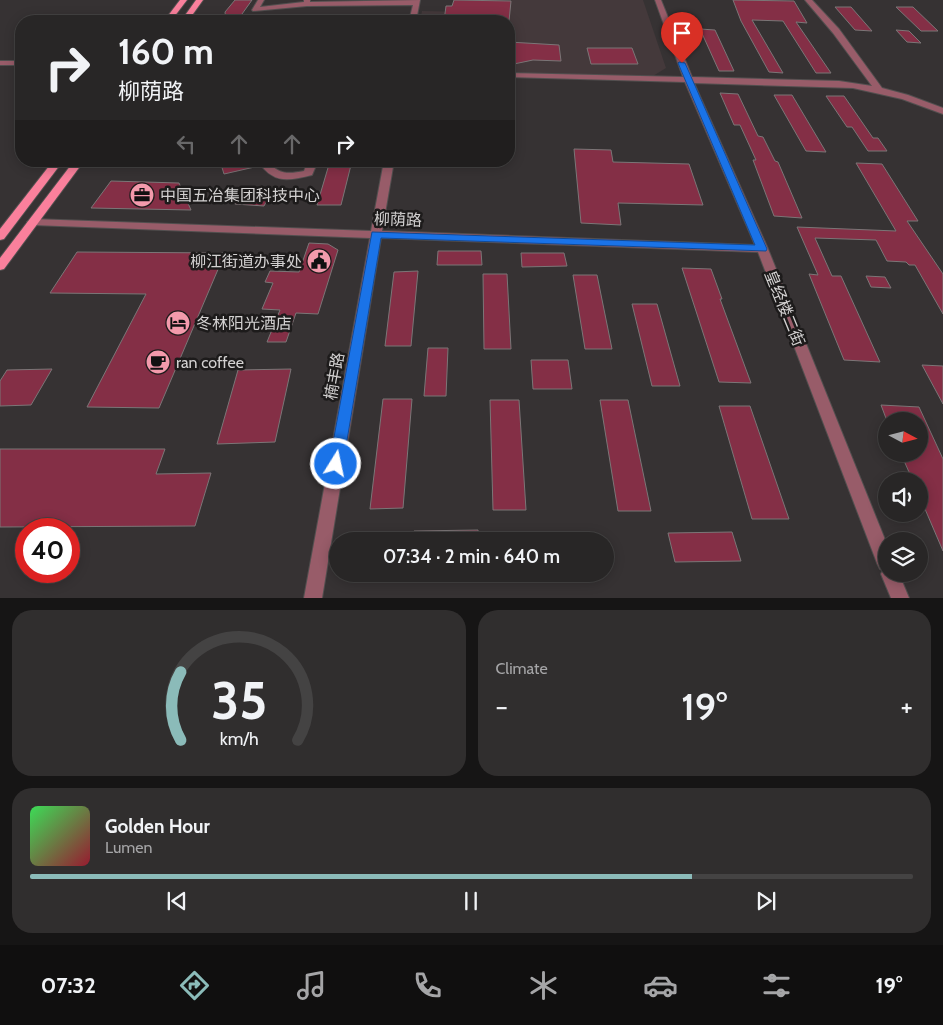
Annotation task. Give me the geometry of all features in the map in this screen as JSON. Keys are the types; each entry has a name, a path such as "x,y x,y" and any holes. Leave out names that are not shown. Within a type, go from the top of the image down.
{"main road":[{"path":"172,15 184,0"},
{"path":"189,15 200,0"},
{"path":"0,237 53,167"},
{"path":"0,266 74,167"}],"street":[{"path":"261,0 255,10 307,2 417,2 414,15"},
{"name":"皇经楼二街","path":"658,0 688,79 762,249 878,543"},
{"path":"808,0 836,30 878,89"},
{"path":"0,63 15,63"},
{"path":"515,75 839,84 878,89 919,101 943,111"},
{"path":"266,167 269,172 285,178 308,173 310,167"},
{"name":"楠丰路","path":"313,598 388,167"},
{"name":"柳荫路","path":"33,222 762,249"},
{"path":"893,582 900,598"}],"shaded area":[{"path":"465,0 643,0 666,68 653,76 515,73 515,15 421,15 422,11 462,12"}],"building":[{"path":"235,0 252,0 241,15 225,15 225,12"},
{"path":"454,0 511,1 510,15 445,15 446,6 452,6"},
{"path":"733,0 794,1 807,23 796,22 831,73 816,73 783,21 752,20 783,73 769,72 741,21"},
{"path":"835,7 851,7 872,31 855,30"},
{"path":"896,7 913,7 938,31 921,31"},
{"path":"700,29 715,30 734,71 719,71"},
{"path":"896,30 909,31 921,43 907,42"},
{"path":"515,42 559,45 561,61 533,60 515,64"},
{"path":"587,48 632,48 638,64 591,64"},
{"path":"720,93 738,94 758,136 763,137 775,161 778,162 802,218 774,216 753,160 756,160 740,125 734,125"},
{"path":"774,95 792,95 826,152 806,151"},
{"path":"826,96 844,96 873,138 878,138 887,151 868,151 852,127 847,127"},
{"path":"574,149 611,150 613,162 689,164 703,205 618,203 621,225 581,223"},
{"path":"856,163 882,164 918,221 907,221 943,274 943,314 915,265 909,265 906,262 887,261 876,240 815,238 832,276 841,276 880,362 844,360 809,274 818,275 797,227 896,231"},
{"path":"222,167 255,167 224,174"},
{"path":"328,167 350,167 341,205 317,205"},
{"name":"中国五冶集团科技中心","path":"111,181 179,183 191,210 91,208"},
{"path":"243,191 271,193 264,206 235,204"},
{"path":"309,243 328,244 338,250 318,314 296,313 286,342 267,342 280,310 262,309 273,283 265,282 270,271 299,272"},
{"path":"438,251 481,251 482,265 437,265"},
{"path":"77,252 225,253 159,408 87,407 146,294 50,293"},
{"path":"521,253 564,253 567,266 522,267"},
{"path":"682,268 711,269 751,383 719,382"},
{"path":"418,271 411,346 385,346 394,272"},
{"path":"483,274 507,274 511,349 484,349"},
{"path":"573,275 597,275 612,349 585,349"},
{"path":"866,276 885,277 891,288 871,287"},
{"path":"632,304 657,304 680,386 652,386"},
{"path":"428,348 448,348 446,396 424,396"},
{"path":"531,360 568,360 572,389 533,389"},
{"path":"922,365 943,366 943,404"},
{"path":"52,369 31,405 0,406 0,381 7,370"},
{"path":"291,369 275,442 217,444 238,370"},
{"path":"383,399 412,399 403,508 370,509"},
{"path":"490,400 519,400 526,510 493,510"},
{"path":"600,400 628,400 651,511 618,511"},
{"path":"881,405 919,407 921,412 884,412"},
{"path":"719,406 750,406 789,519 752,519"},
{"path":"928,426 943,459 943,551 928,516 928,472 909,472 905,462 928,462"},
{"path":"0,449 165,449 156,474 211,473 195,526 80,527 80,518 15,518 15,527 0,527"},
{"path":"478,530 478,532 414,532"},
{"path":"732,532 741,561 675,562 668,533"}],"place":[{"name":"中国五冶集团科技中心","path":"142,195"},
{"name":"柳江街道办事处","path":"319,261"},
{"name":"冬林阳光酒店","path":"178,323"},
{"name":"ran coffee","path":"158,362"}],"route":[{"path":"336,464 376,234 762,249 682,63"}]}
